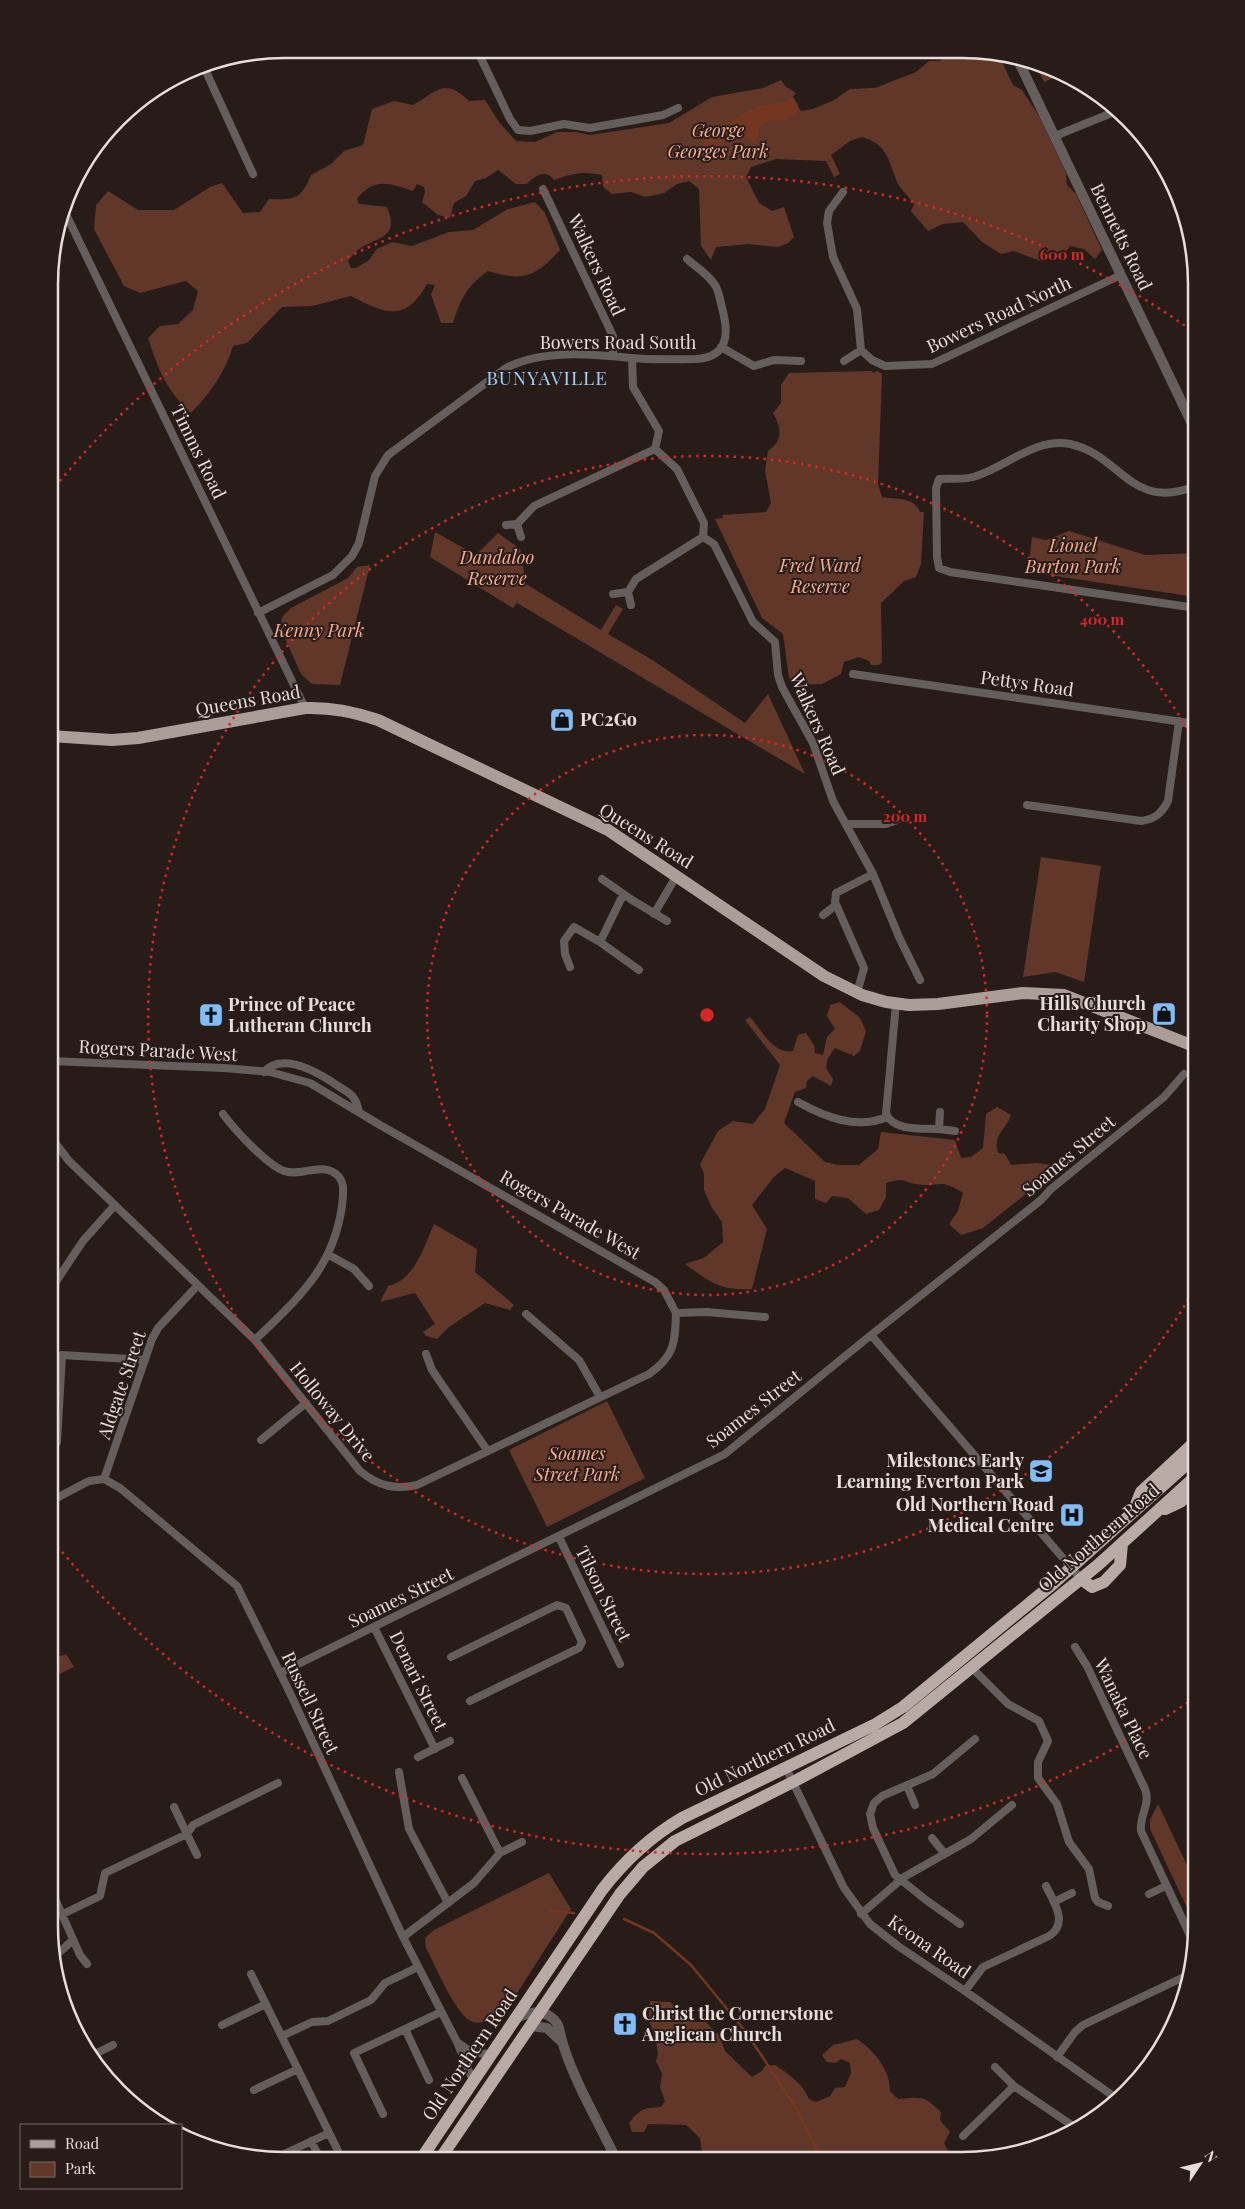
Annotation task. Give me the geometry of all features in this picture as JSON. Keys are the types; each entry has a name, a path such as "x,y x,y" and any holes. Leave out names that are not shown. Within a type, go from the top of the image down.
{"highway":[{"path":"1134,1510 1141,1492 1188,1448"},
{"name":"Old Northern Road","path":"426,2152 602,1890 633,1854 656,1835 682,1818 874,1725 904,1707 1071,1567 1188,1463"},
{"name":"Old Northern Road","path":"445,2152 620,1894 654,1857 694,1830 793,1782 903,1723 1081,1579 1188,1483"},
{"path":"1156,1513 1180,1502 1188,1496"}],"main road":[{"name":"Queens Road","path":"58,738 138,738 305,708 341,709 378,720 608,830 824,976 857,993 896,1003 924,1005 1023,993 1052,993 1084,1001 1188,1044"}],"street":[{"path":"481,58 510,119 518,130 530,131 564,124 590,128 664,115 678,108"},
{"name":"Bennetts Road","path":"1020,65 1188,415"},
{"path":"206,71 253,174"},
{"path":"1055,136 1110,113"},
{"name":"Walkers Road","path":"543,189 613,336 612,356"},
{"path":"843,192 829,211 827,224 833,257 857,309 861,350 844,361"},
{"name":"Timms Road","path":"67,217 305,708"},
{"name":"Bowers Road South","path":"258,613 334,575 348,561 362,532 375,476 388,455 516,363 547,356 703,359 721,347 727,328 716,287 708,276 686,259"},
{"name":"Bowers Road North","path":"861,350 872,360 885,366 932,364 1121,275"},
{"path":"721,347 754,366 774,360 801,362"},
{"path":"632,358 633,387 659,431 655,449"},
{"path":"1188,489 1177,493 1158,494 1138,486 1085,450 1070,444 1057,443 1041,446 975,476 961,480 939,479 936,488 936,557 939,568 950,572 1188,607"},
{"path":"506,525 518,524 534,506 655,449"},
{"path":"631,605 628,592 636,579 703,537 704,523 677,469 655,449"},
{"path":"518,524 521,537"},
{"name":"Walkers Road","path":"703,537 714,544 753,622 776,642 778,675 782,687 812,743 833,800 873,874 899,938 920,980"},
{"path":"612,594 628,592"},
{"name":"Pettys Road","path":"853,674 1188,723"},
{"path":"1027,805 1141,821 1152,819 1162,812 1168,801 1179,721"},
{"path":"846,824 886,824 897,820"},
{"path":"857,993 864,968 836,905 836,893 873,874"},
{"path":"654,914 676,875"},
{"path":"602,879 667,921"},
{"path":"600,942 620,899 625,895"},
{"path":"822,915 836,905"},
{"path":"570,967 565,954 564,941 574,927 600,942 639,970"},
{"path":"896,1003 885,1106 887,1117 898,1125 955,1131"},
{"name":"Rogers Parade West","path":"58,1061 224,1068 290,1076 310,1083 655,1282 664,1290 676,1313"},
{"name":"Rogers Parade West","path":"264,1072 269,1066 277,1064 289,1064 313,1070 353,1096 359,1112"},
{"name":"Soames Street","path":"280,1673 725,1454 1041,1200 1051,1189 1164,1096 1184,1074"},
{"path":"798,1102 824,1116 842,1120 871,1122 887,1117"},
{"path":"939,1129 940,1112"},
{"path":"223,1114 236,1132 284,1171 323,1168 335,1173 341,1179 344,1189 341,1212 329,1255 304,1293 255,1340"},
{"name":"Holloway Drive","path":"58,1147 68,1161 255,1340 360,1471 380,1484 403,1488 417,1485 655,1370 675,1344 676,1313"},
{"path":"58,1274 115,1205"},
{"path":"329,1255 354,1269 368,1286"},
{"name":"Aldgate Street","path":"104,1479 152,1339 158,1328 198,1285"},
{"path":"676,1313 707,1312 765,1317"},
{"path":"526,1314 578,1360 600,1397"},
{"path":"871,1335 1081,1579"},
{"path":"426,1354 432,1370 488,1450"},
{"path":"58,1425 62,1355 145,1360"},
{"path":"261,1440 306,1403"},
{"path":"58,1497 89,1481 104,1479"},
{"name":"Russell Street","path":"104,1479 120,1488 238,1586 403,1937 457,2042 460,2055 473,2081"},
{"name":"Tilson Street","path":"559,1537 620,1664"},
{"path":"451,1657 557,1605 566,1608 582,1642 579,1648 470,1700"},
{"name":"Denari Street","path":"374,1627 435,1749"},
{"name":"Wanaka Place","path":"1075,1647 1090,1673 1143,1785 1147,1800 1140,1823 1141,1831 1166,1886"},
{"path":"972,1668 1008,1704 1040,1723 1048,1741 1038,1762 1038,1778 1057,1804 1069,1842 1089,1869 1095,1898 1101,1904 1108,1906"},
{"path":"960,1924 900,1880 893,1872 885,1849 873,1828 870,1814 874,1803 882,1796 933,1774 974,1739"},
{"name":"Denari Street","path":"418,1757 450,1741"},
{"name":"Keona Road","path":"786,1768 844,1888 861,1914 881,1934 1111,2095"},
{"path":"399,1772 409,1829 448,1903"},
{"path":"462,1778 500,1853"},
{"path":"63,1914 100,1896 105,1873 187,1834 192,1825 278,1783"},
{"path":"907,1786 915,1805"},
{"path":"861,1914 900,1880 976,1834 1012,1805"},
{"path":"174,1807 197,1855"},
{"path":"932,1838 944,1853"},
{"path":"403,1937 474,1883 500,1853 522,1842"},
{"path":"965,1991 983,1968 1053,1933 1060,1922 1054,1902 1046,1886"},
{"path":"1149,1894 1166,1886 1188,1931"},
{"path":"1054,1902 1072,1893"},
{"path":"58,1904 73,1940 87,1964"},
{"path":"59,1953 73,1940"},
{"path":"282,2036 312,2022 328,2021 371,2000 385,1983 418,1967"},
{"path":"251,1974 338,2152"},
{"path":"1057,2056 1083,2024 1181,1978"},
{"path":"222,2025 266,2004"},
{"path":"383,2114 354,2053 441,2012"},
{"path":"514,2019 531,2013 547,2015 556,2022 562,2032 562,2042"},
{"path":"530,2026 547,2028 562,2042 613,2152"},
{"path":"405,2029 429,2080"},
{"path":"457,2042 473,2053 492,2054"},
{"path":"97,2053 113,2045"},
{"path":"995,2067 1014,2086 1069,2124"},
{"path":"254,2090 298,2069"},
{"path":"963,2136 1014,2086"},
{"path":"288,2152 329,2133"},
{"path":"311,2141 317,2152"}],"green space":[{"name":"George Georges Park","path":"943,58 976,58 1002,61 1013,85 1022,90 1039,116 1066,173 1067,185 1076,194 1102,250 1095,259 1084,249 1070,246 1064,255 1043,262 1014,251 1001,254 982,242 963,222 943,224 928,231 911,211 914,204 897,182 886,154 877,144 862,137 850,141 831,155 840,174 834,177 826,161 776,159 751,167 746,177 759,203 772,211 784,207 794,237 788,243 778,247 748,244 716,247 711,260 701,246 699,189 689,181 677,184 664,193 646,197 631,192 612,194 603,187 602,175 578,173 554,180 551,176 544,174 533,178 527,184 516,184 498,170 486,178 475,181 466,196 454,203 450,218 438,215 422,202 425,192 424,187 417,184 413,191 389,184 376,185 363,192 357,199 359,204 387,207 391,225 385,235 355,253 348,261 351,268 356,268 368,261 377,249 392,242 412,246 449,232 473,230 508,209 535,202 545,213 560,250 543,266 528,275 511,276 488,271 469,288 453,323 441,323 431,294 435,285 427,284 419,297 402,310 384,310 351,296 312,306 282,307 247,343 233,346 226,365 216,382 191,413 169,387 155,360 148,338 160,326 178,324 193,310 198,291 186,281 140,293 124,286 94,229 96,205 108,191 138,210 174,210 210,187 222,183 243,213 260,212 269,199 296,197 304,189 311,175 331,164 344,151 363,145 372,109 394,101 413,105 441,89 453,90 469,101 485,100 499,122 516,141 535,142 557,132 576,132 590,135 669,123 712,97 763,88 781,80 785,86 796,93 792,98 801,111 813,109 834,100 850,89 875,88 916,72 929,61 940,61"},
{"path":"1038,71 1054,78 1044,82"},
{"name":"Fred Ward Reserve","path":"872,371 873,373 877,371 882,374 878,484 882,497 909,501 914,503 920,512 924,512 921,564 916,577 904,581 881,603 882,662 879,665 871,665 869,661 859,657 844,662 841,674 822,684 795,685 789,678 783,634 762,618 715,519 723,518 722,515 766,512 771,503 765,470 768,451 779,438 778,424 773,413 781,403 781,385 789,373"},
{"name":"Lionel Burton Park","path":"1069,531 1145,555 1188,553 1188,596 1028,572 1032,537 1046,540"},
{"name":"Dandaloo Reserve","path":"435,532 476,555 498,533 520,549 526,584 601,630 616,605 623,609 608,634 654,661 745,723 768,694 805,774 517,603 513,608 430,557"},
{"name":"Kenny Park","path":"370,565 340,685 312,684 301,674 280,627 282,617 291,608 348,578 357,567"},
{"path":"1041,857 1101,866 1084,982 1055,972 1023,977"},
{"path":"840,1002 860,1018 866,1031 860,1051 854,1056 835,1048 828,1058 826,1068 833,1079 831,1086 813,1076 807,1081 806,1088 795,1092 784,1123 825,1162 838,1165 859,1165 878,1149 881,1132 955,1140 961,1158 971,1157 983,1148 986,1114 997,1107 1011,1115 998,1137 998,1153 1005,1154 1011,1165 1037,1163 1052,1165 1050,1175 983,1228 961,1235 949,1224 958,1211 963,1193 949,1185 924,1185 900,1180 886,1183 886,1197 879,1210 866,1214 848,1198 832,1196 826,1203 815,1199 815,1181 785,1168 774,1177 752,1205 767,1229 752,1289 723,1287 685,1264 704,1258 723,1242 722,1222 712,1208 704,1190 704,1174 700,1164 718,1131 733,1121 753,1124 765,1109 780,1065 745,1020 750,1017 774,1046 786,1051 793,1051 798,1035 806,1033 814,1045 815,1053 823,1055 827,1037 835,1029 827,1016 830,1005"},
{"path":"434,1224 477,1249 475,1272 514,1305 510,1310 485,1303 449,1327 437,1339 426,1336 423,1332 435,1324 415,1293 380,1302 388,1286 397,1283 412,1270"},
{"name":"Soames Street Park","path":"607,1401 645,1478 547,1527 509,1450"},
{"path":"66,1654 74,1667 58,1675 58,1657"},
{"path":"1158,1804 1188,1867 1188,1910 1150,1829 1150,1820"},
{"path":"549,1873 571,1909 505,2012 486,2022 473,2022 466,2018 453,2001 426,1948 425,1938 434,1930"},
{"path":"650,2001 670,2002 694,2022 706,2022 719,2035 725,2051 752,2077 762,2071 765,2066 775,2065 791,2076 809,2099 816,2102 830,2096 835,2088 845,2087 851,2073 850,2063 841,2059 836,2063 827,2062 822,2055 833,2045 857,2039 880,2061 887,2075 890,2091 898,2099 922,2098 941,2112 940,2120 950,2132 944,2143 951,2152 702,2152 700,2138 686,2125 648,2124 644,2132 632,2132 629,2123 636,2115 642,2110 661,2107 665,2101 660,2087 662,2074 656,2061 658,2054 656,2040 649,2020"}],"shaded area":[{"path":"793,97 798,105 798,111 786,121 773,120 760,125 756,143 742,135 728,136 717,151 711,154 702,145 716,129 753,108 781,103"}],"waterway":[{"path":"550,1910 574,1913"},
{"path":"624,1919 654,1933 691,1965 746,2032 796,2108 818,2152"}],"place":[{"name":"PC2Go","path":"562,720"},
{"name":"Hills Church Charity Shop","path":"1164,1014"},
{"name":"Prince of Peace Lutheran Church","path":"211,1015"},
{"name":"Milestones Early Learning Everton Park","path":"1041,1471"},
{"name":"Old Northern Road Medical Centre","path":"1072,1515"},
{"name":"Christ the Cornerstone Anglican Church","path":"625,2024"}],"district":[{"name":"BUNYAVILLE","path":"547,378"}]}
